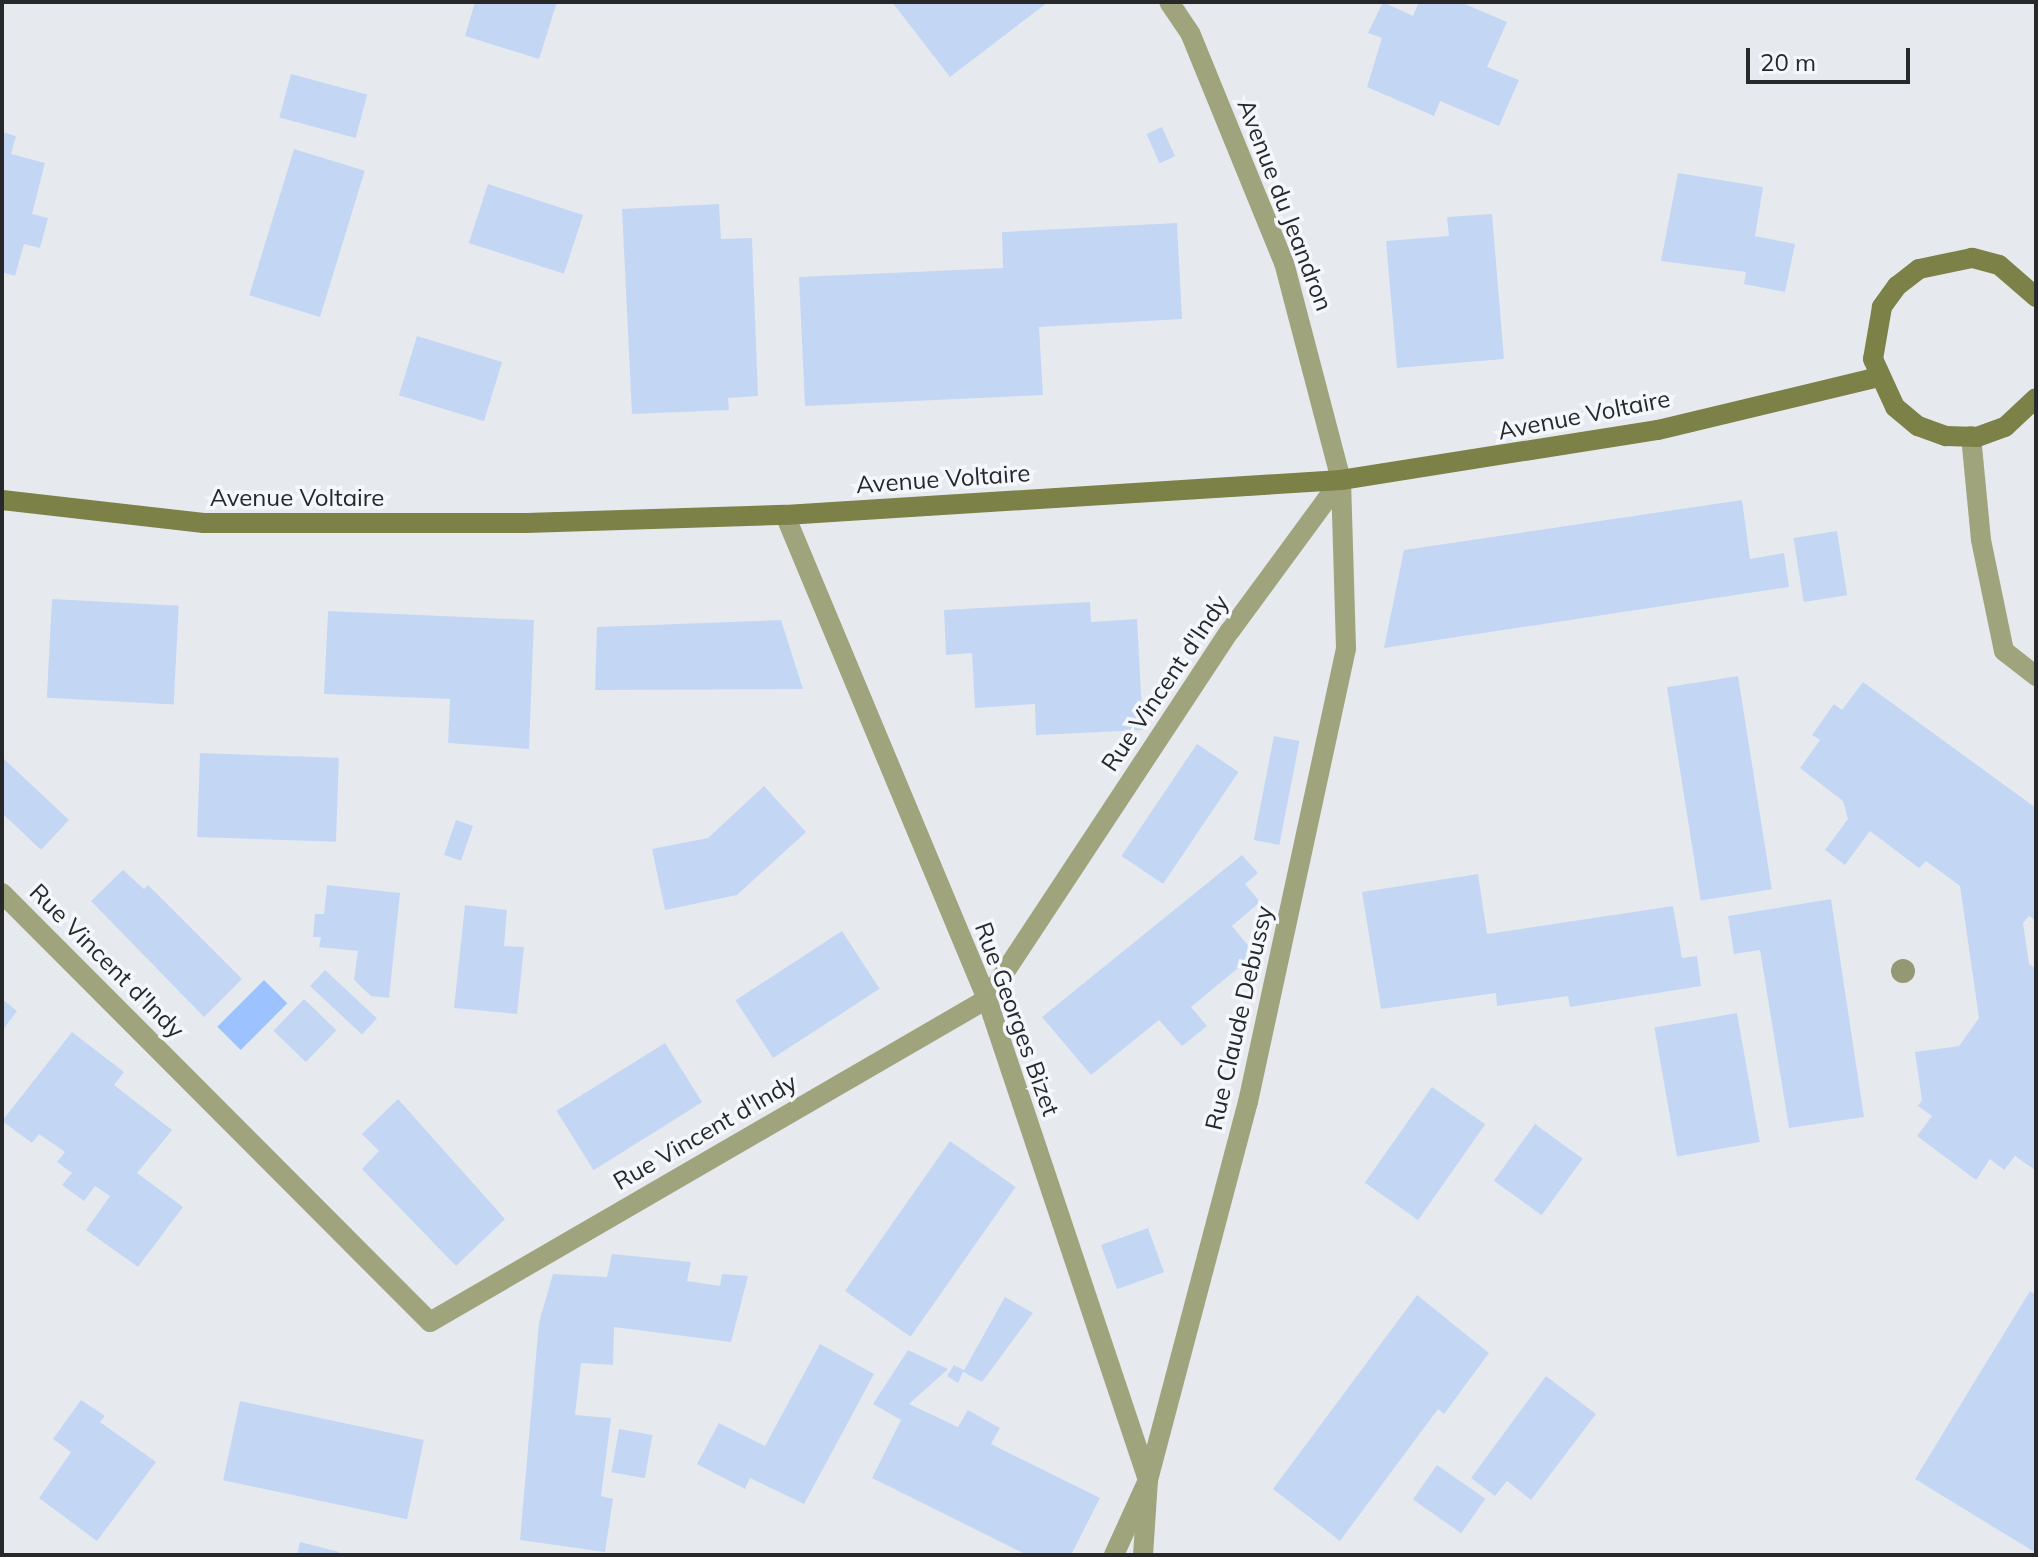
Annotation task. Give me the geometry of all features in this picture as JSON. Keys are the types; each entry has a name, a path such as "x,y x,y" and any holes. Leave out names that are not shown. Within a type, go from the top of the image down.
{"main road":[{"path":"2036,297 1999,265 1972,258 1919,269 1882,307 1874,332 1878,377 1895,407 1918,426 1946,436 1971,436 2005,427 2036,398"},
{"name":"Avenue Voltaire","path":"2,500 204,523 526,523 785,515 1341,480 1658,430 1878,377"}],"street":[{"name":"Avenue du Jeandron","path":"1169,2 1190,33 1284,263 1341,480"},
{"path":"1971,436 1977,510 2004,651 2036,676"},
{"name":"Rue Vincent d'Indy","path":"2,893 430,1322 987,999 1230,631 1341,480"},
{"name":"Rue Claude Debussy","path":"1114,1555 1148,1480 1248,1102 1346,648 1341,480"},
{"name":"Rue Georges Bizet","path":"785,515 987,999 1148,1480 1143,1555"}],"water":[{"path":"264,980 287,1003 241,1050 217,1027"}],"building":[{"path":"475,2 557,2 539,59 465,36"},
{"path":"892,2 1048,2 950,77"},
{"path":"1383,2 1413,16 1419,2 1460,2 1507,22 1487,67 1519,80 1499,126 1440,101 1434,116 1367,87 1382,38 1368,33"},
{"path":"291,74 367,94 356,138 279,117"},
{"path":"1162,127 1175,156 1159,163 1146,134"},
{"path":"2,132 16,136 11,154 45,163 32,214 48,218 40,248 24,244 15,276 2,272"},
{"path":"294,149 365,171 320,317 249,295"},
{"path":"1678,173 1763,187 1755,236 1795,244 1785,292 1744,284 1746,272 1661,261"},
{"path":"488,184 583,215 564,274 469,243"},
{"path":"719,204 721,239 752,238 758,396 728,398 729,410 632,414 622,209"},
{"path":"1492,214 1504,359 1397,368 1386,241 1449,236 1447,217"},
{"path":"1177,223 1182,319 1039,327 1043,395 805,406 799,277 1003,268 1002,232"},
{"path":"417,336 502,362 484,421 399,395"},
{"path":"1742,500 1750,559 1784,553 1789,587 1384,648 1404,550"},
{"path":"1837,531 1847,595 1804,602 1794,538"},
{"path":"52,599 179,606 174,705 47,698"},
{"path":"1090,602 1091,622 1137,619 1143,730 1036,735 1035,704 975,708 972,653 946,655 944,610"},
{"path":"328,611 534,620 529,749 448,743 450,699 324,694"},
{"path":"781,620 803,689 595,690 597,627"},
{"path":"1738,676 1772,889 1701,901 1667,687"},
{"path":"1863,682 2036,808 2036,921 2029,916 2023,923 2029,964 2036,969 2035,1170 2015,1156 2004,1170 1990,1159 1976,1180 1917,1136 1932,1116 1918,1106 1922,1100 1915,1052 1959,1046 1979,1018 1960,886 1926,861 1919,868 1870,831 1845,865 1825,850 1848,819 1843,801 1800,768 1820,740 1812,735 1834,704 1842,710"},
{"path":"1274,736 1300,741 1279,845 1254,840"},
{"path":"1197,744 1238,772 1163,884 1122,856"},
{"path":"200,753 339,758 336,842 197,837"},
{"path":"2,757 69,820 41,850 2,813"},
{"path":"764,786 806,832 737,895 665,910 652,849 708,838"},
{"path":"456,820 473,826 461,861 444,855"},
{"path":"1242,855 1258,873 1245,884 1260,902 1232,926 1255,954 1191,1007 1207,1026 1182,1046 1159,1020 1091,1075 1042,1017"},
{"path":"123,870 144,889 148,885 242,979 204,1017 91,901"},
{"path":"1478,874 1487,934 1673,906 1682,958 1697,956 1701,986 1570,1007 1568,996 1497,1006 1496,993 1381,1009 1362,892"},
{"path":"327,885 400,893 389,998 371,996 354,980 358,951 319,947 321,937 313,937 315,914 324,914"},
{"path":"1831,899 1864,1117 1789,1128 1760,950 1734,954 1728,916"},
{"path":"465,905 507,910 504,946 524,947 517,1014 454,1008"},
{"path":"842,931 880,989 773,1058 735,1000"},
{"path":"325,970 377,1018 362,1035 310,986"},
{"path":"2,999 17,1011 2,1031"},
{"path":"304,999 336,1030 306,1062 273,1031"},
{"path":"1737,1013 1760,1142 1677,1157 1654,1028"},
{"path":"72,1032 124,1072 114,1085 172,1130 137,1173 183,1207 138,1267 86,1230 110,1196 95,1186 84,1201 62,1185 72,1173 57,1162 65,1152 39,1134 32,1143 2,1121"},
{"path":"665,1043 702,1102 594,1170 556,1111"},
{"path":"1432,1087 1485,1124 1418,1220 1365,1183"},
{"path":"398,1099 505,1219 456,1266 362,1169 379,1151 362,1134"},
{"path":"1535,1124 1583,1159 1542,1215 1494,1181"},
{"path":"950,1141 1016,1187 911,1337 845,1291"},
{"path":"1148,1228 1164,1272 1117,1289 1101,1245"},
{"path":"612,1254 691,1262 687,1281 720,1286 722,1274 748,1276 731,1342 614,1327 613,1365 581,1363 575,1415 611,1418 601,1496 613,1499 605,1552 520,1540 539,1322 553,1274 607,1277"},
{"path":"2030,1291 2036,1295 2036,1553 1915,1479"},
{"path":"1417,1295 1489,1353 1444,1414 1438,1409 1340,1541 1273,1489"},
{"path":"1005,1297 1033,1313 982,1382 963,1372"},
{"path":"820,1344 874,1374 804,1504 750,1478 745,1489 697,1464 719,1423 765,1446"},
{"path":"908,1350 948,1369 909,1404 958,1427 968,1410 1000,1428 991,1444 1100,1498 1071,1555 1027,1555 872,1478 901,1420 873,1404"},
{"path":"954,1365 964,1370 958,1383 947,1376"},
{"path":"1546,1376 1596,1414 1531,1500 1507,1481 1495,1496 1471,1478"},
{"path":"81,1400 105,1416 100,1422 156,1462 97,1541 39,1498 71,1452 53,1439"},
{"path":"240,1401 424,1440 407,1519 223,1480"},
{"path":"619,1429 652,1435 645,1478 611,1472"},
{"path":"1437,1465 1485,1499 1461,1533 1413,1499"},
{"path":"300,1542 339,1552 338,1555 297,1555"}]}
